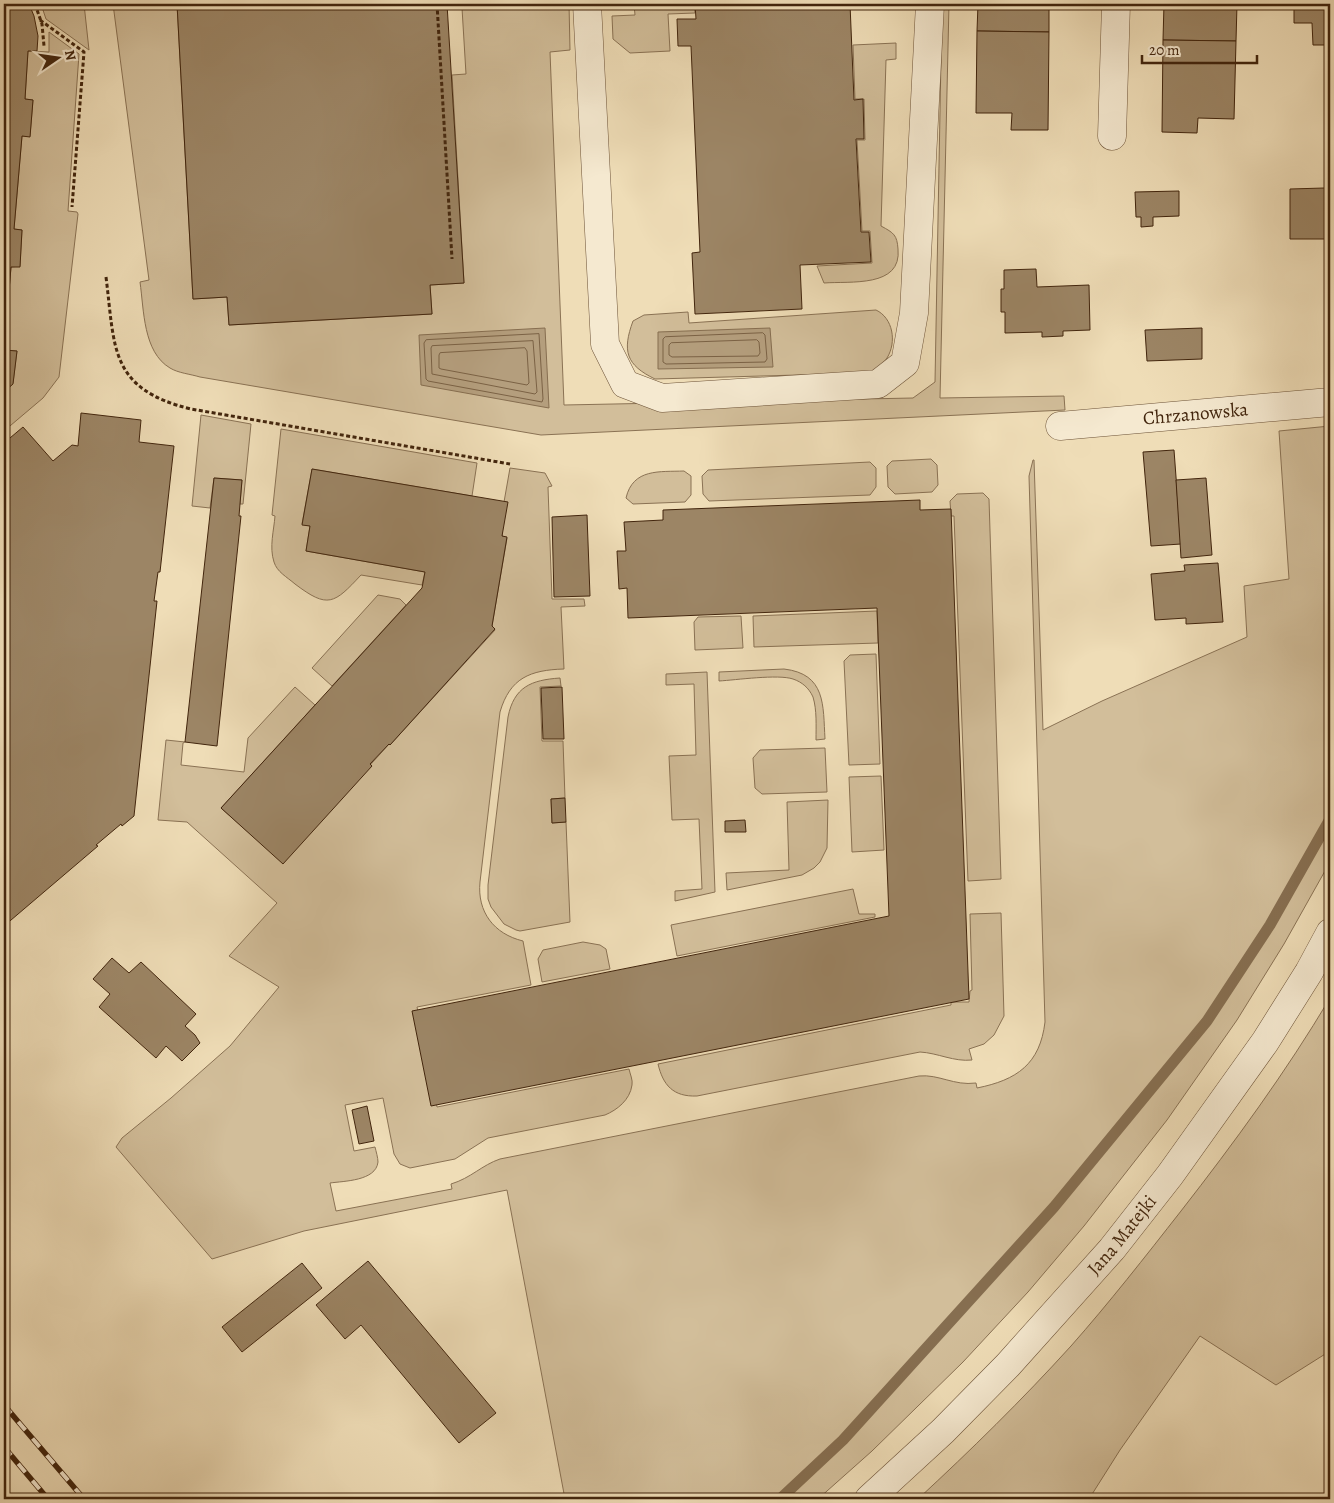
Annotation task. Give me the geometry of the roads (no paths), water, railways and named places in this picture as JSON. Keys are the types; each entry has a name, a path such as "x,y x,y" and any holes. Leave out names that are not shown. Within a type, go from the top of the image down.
{"street":[{"path":"587,4 605,344 625,384 662,398 878,384 905,363 914,313 930,4"},
{"path":"1112,136 1116,4"},
{"name":"Chrzanowska","path":"1060,426 1330,402"},
{"name":"Jana Matejki","path":"869,1499 943,1430 1008,1365 1112,1249 1175,1167 1265,1042 1330,933"}],"water":[{"path":"545,328 549,408 421,385 419,335"},
{"path":"770,328 773,367 658,369 658,332"}],"waterway":[{"path":"780,1499 843,1440 1054,1207 1207,1021 1270,925 1330,819"}],"railway":[{"path":"4,1405 84,1499"},
{"path":"4,1447 48,1499"}]}
